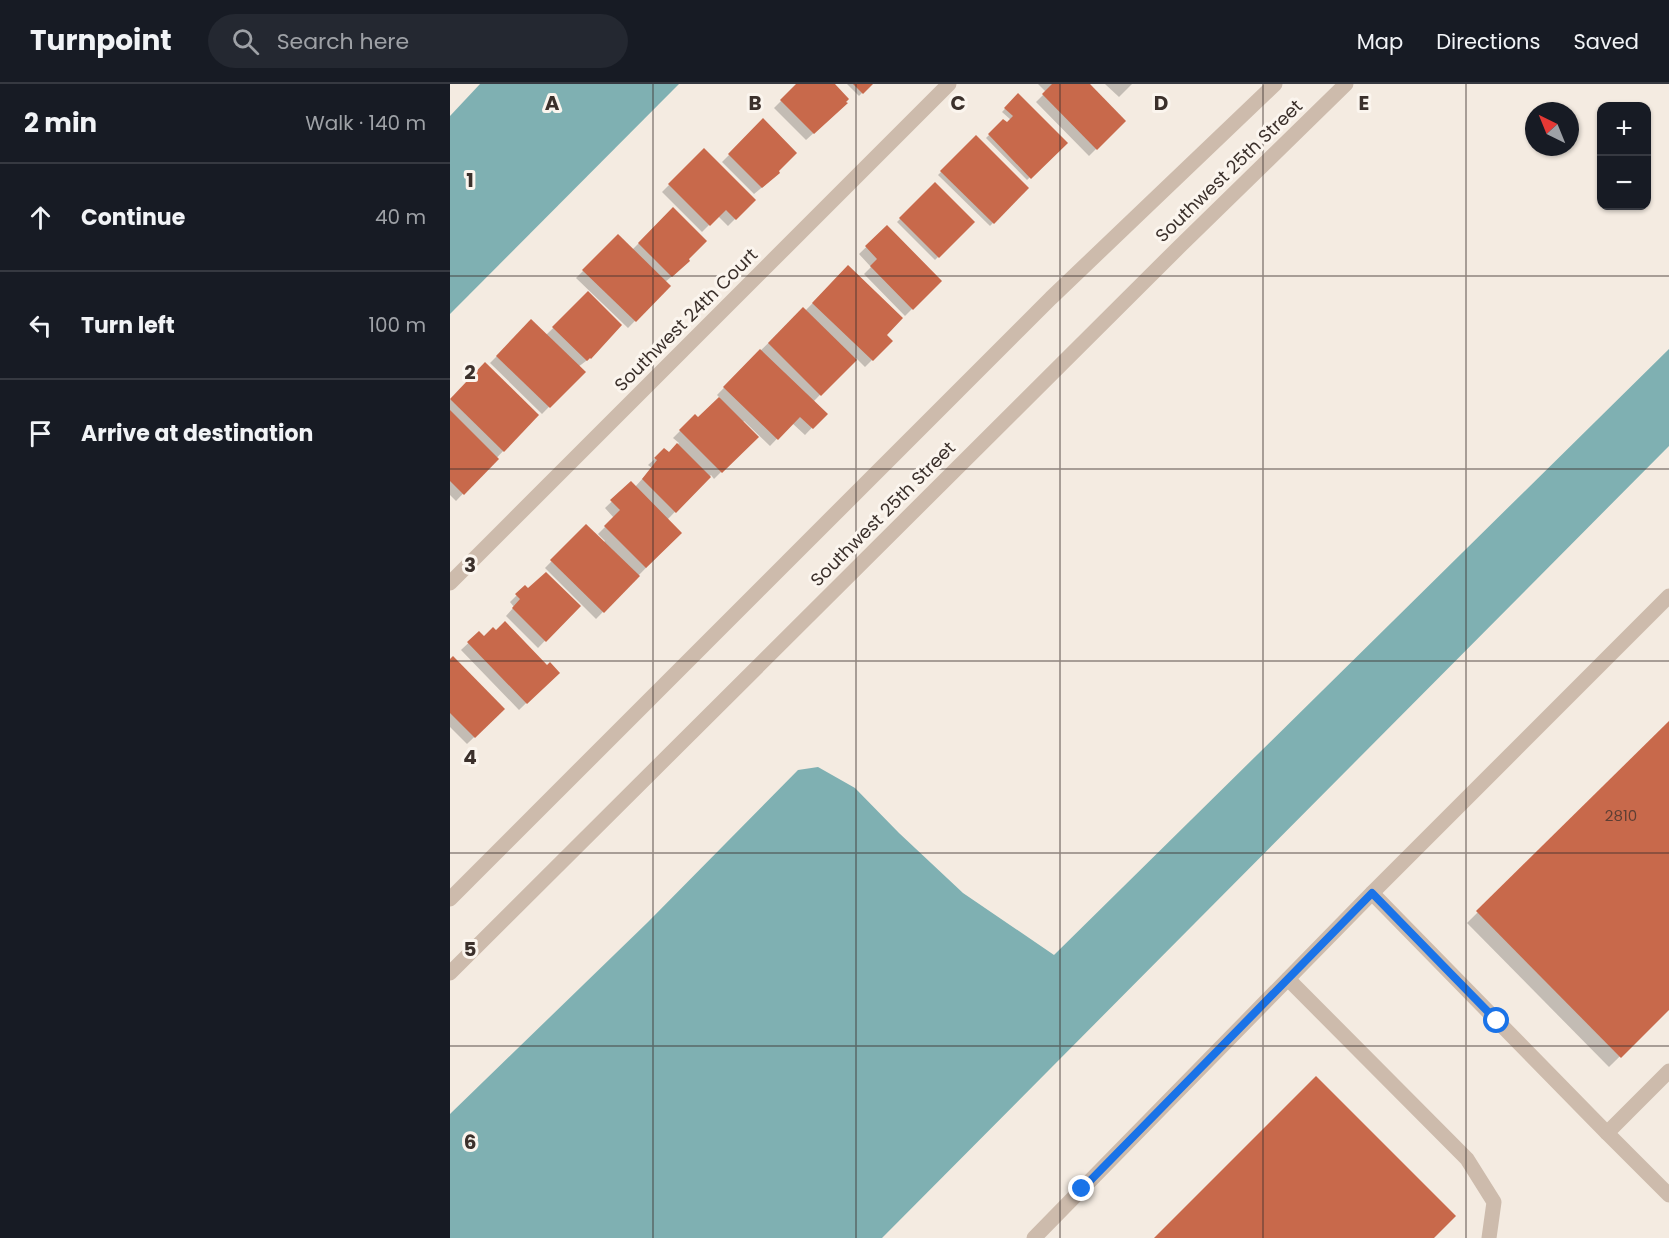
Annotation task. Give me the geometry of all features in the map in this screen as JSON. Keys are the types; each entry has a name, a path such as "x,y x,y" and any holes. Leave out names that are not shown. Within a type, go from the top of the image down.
{"street":[{"name":"Southwest 24th Court","path":"450,583 949,84"},
{"name":"Southwest 25th Street","path":"450,899 1051,298 1275,84"},
{"name":"Southwest 25th Street","path":"450,973 1162,264 1346,84"},
{"path":"1034,1238 1372,893 1669,596"},
{"path":"1372,893 1669,1195"},
{"path":"1288,979 1467,1159 1494,1202 1489,1238"},
{"path":"1607,1133 1669,1071"}],"water":[{"path":"480,84 679,84 450,314 450,116"},
{"path":"1669,349 1669,446 882,1238 450,1238 450,1114 648,922 798,770 818,767 855,788 963,893 1054,955"}],"building":[{"path":"796,84 835,84 849,99 846,102 848,103 814,134 780,100"},
{"path":"853,84 873,84 863,94"},
{"path":"1052,84 1090,84 1126,121 1097,150 1042,94"},
{"path":"1018,93 1068,143 1031,179 988,134 1003,119 1007,122 1013,116 1004,108"},
{"path":"763,118 797,153 779,171 780,173 762,188 728,154"},
{"path":"976,135 1029,188 994,224 940,171"},
{"path":"704,148 756,200 736,220 726,210 710,226 668,184"},
{"path":"935,182 975,222 939,258 899,218"},
{"path":"673,207 707,241 672,277 638,243"},
{"path":"887,225 942,281 913,310 870,266 877,259 865,246"},
{"path":"618,234 671,286 636,322 582,270"},
{"path":"848,265 903,318 887,335 893,341 873,361 812,303"},
{"path":"588,291 622,325 587,361 552,327"},
{"path":"803,307 857,360 821,396 768,343"},
{"path":"531,319 586,372 550,408 496,356"},
{"path":"760,349 828,414 813,429 800,417 778,440 723,387"},
{"path":"485,362 539,415 504,452 450,399"},
{"path":"719,397 759,437 722,473 679,430 695,414 698,417"},
{"path":"450,410 499,459 464,495 450,481"},
{"path":"677,443 711,477 676,513 642,479 657,460 654,458 664,448 669,452"},
{"path":"631,481 682,533 646,568 604,526 620,510 610,500"},
{"path":"586,524 640,576 604,613 550,560"},
{"path":"546,572 581,606 546,642 512,608 520,599 515,594 525,585 528,588"},
{"path":"505,621 547,665 550,662 560,673 527,704 467,642 479,631 484,636 493,627 496,630"},
{"path":"453,656 505,709 475,738 450,713 450,659"},
{"path":"1669,721 1669,1010 1621,1058 1476,911"},
{"path":"1316,1076 1456,1216 1434,1238 1154,1238"}],"route":[{"path":"1082,1189 1372,893 1497,1021"}]}
